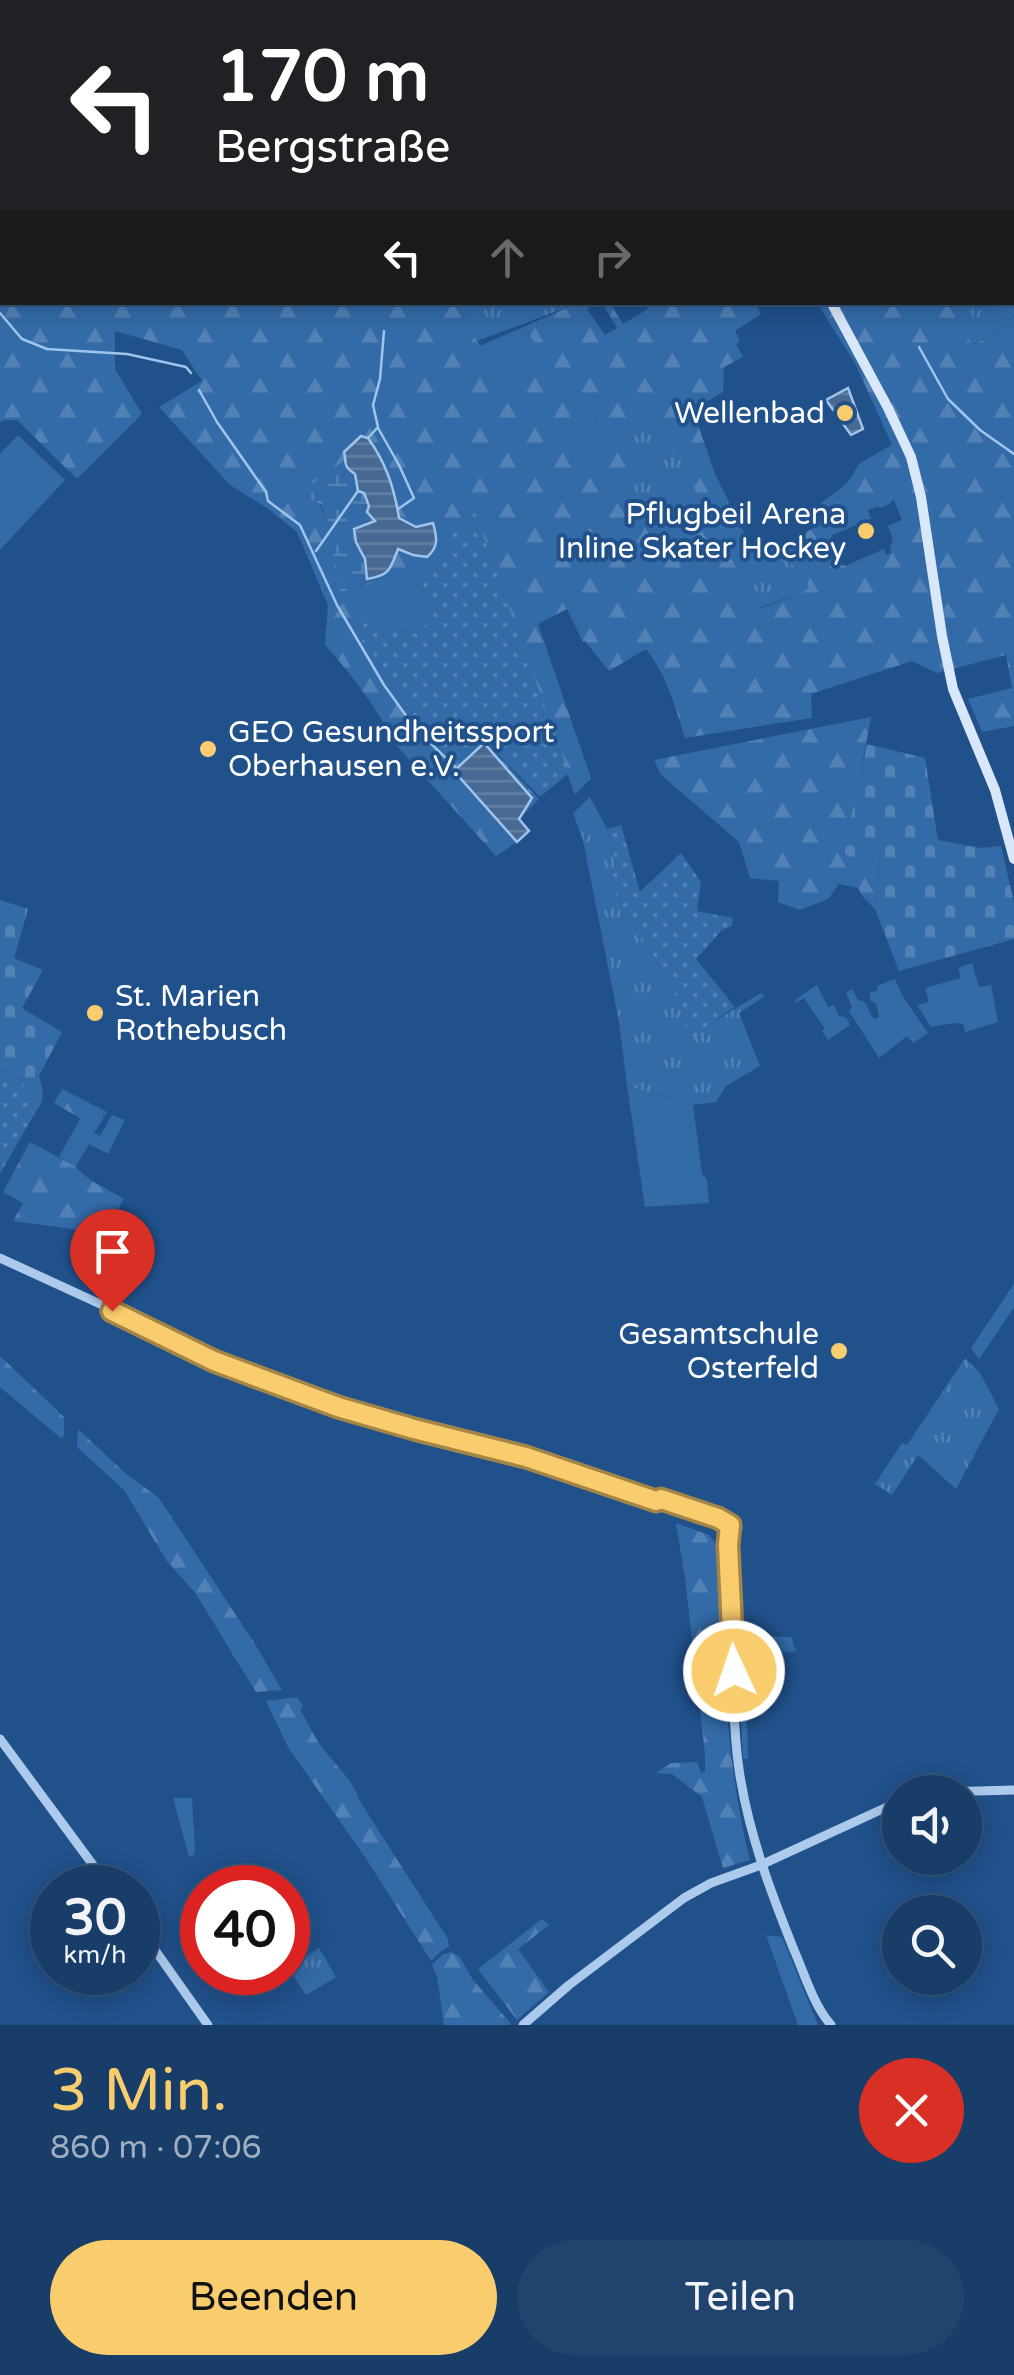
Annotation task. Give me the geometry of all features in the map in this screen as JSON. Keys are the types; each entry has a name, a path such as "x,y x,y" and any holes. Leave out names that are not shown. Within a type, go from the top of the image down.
{"main road":[{"path":"833,305 888,408 914,467 953,689 995,790 1014,859"}],"street":[{"path":"0,1258 214,1361 306,1396 384,1421 526,1457 716,1524 730,1525 728,1568 738,1760 746,1809 761,1865 814,1996 831,2025"},
{"path":"0,1739 93,1865"},
{"path":"982,1791 1014,1790"},
{"path":"523,2025 670,1906 712,1883 882,1809"},
{"path":"160,1957 208,2025"}],"green space":[{"path":"0,305 457,305 480,346 573,305 594,305 587,309 605,335 617,328 603,305 611,305 623,324 648,309 646,305 756,305 761,314 735,331 743,357 724,367 723,392 706,402 698,425 715,474 753,551 770,542 774,549 814,528 806,515 847,483 860,463 892,445 855,363 818,305 948,305 972,345 1012,325 1007,306 1014,305 1014,726 982,732 968,699 1012,688 1006,655 937,673 912,661 811,694 812,718 685,738 665,681 646,649 609,671 583,642 567,609 538,624 591,778 575,795 474,510 463,514 468,528 458,551 419,571 377,579 357,590 371,625 353,622 421,728 455,764 483,739 539,799 519,819 455,771 517,842 496,856 396,745 364,693 325,645 328,605 297,532 230,485 159,407 202,381 182,350 115,331 115,369 142,414 77,479 17,420 0,423","holes":["525,328 548,365 532,373 511,336","508,337 526,376 500,388 482,351","603,394 609,404 594,415 605,442 594,452 583,449 569,418","361,436 368,438 388,476 399,518 416,527 413,555 398,549 382,574 341,592 330,530 320,505 300,493 344,461 344,452","894,500 902,520 888,526 893,539 892,553 886,555 884,549 845,566 837,563 829,543 832,535 871,519 868,510","769,545 773,552 795,545 810,568 807,590 752,612 738,589 738,563"]},
{"path":"457,305 574,305 477,341"},
{"path":"948,305 1008,305 1012,325 971,345"},
{"path":"977,305 1003,305 1002,322 984,331 970,311"},
{"path":"525,328 549,366 532,373 511,336"},
{"path":"508,337 527,376 500,389 481,350"},
{"path":"603,394 609,404 594,415 605,442 594,452 583,449 568,418"},
{"path":"657,395 662,402 654,409 671,438 664,448 692,470 696,482 696,503 674,525 671,519 642,511 630,488 641,467 617,423 636,412 639,401"},
{"path":"18,435 65,480 0,550 0,454"},
{"path":"344,461 355,474 358,491 363,493 375,522 354,529 356,543 365,559 368,579 382,576 340,593 330,530 321,505 299,493"},
{"path":"474,510 569,773 540,797 483,739 455,764 421,728 352,621 417,633 432,619 419,571 458,551 452,532 468,528 463,513"},
{"path":"769,544 773,551 795,544 810,568 807,590 752,613 738,589 738,563"},
{"path":"767,557 788,561 796,571 787,586 773,593 756,591 741,582 744,567"},
{"path":"418,568 432,619 417,633 371,625 356,591 376,579"},
{"path":"871,717 843,854 855,858 879,850 875,909 858,888 839,884 828,899 800,910 778,902 779,881 750,878 739,842 661,775 654,760"},
{"path":"867,744 925,758 938,840 981,848 1001,846 1014,902 1014,939 899,971 875,909 879,851 855,858 843,854"},
{"path":"590,797 607,829 618,870 621,911 647,944 679,1001 690,1040 761,993 765,996 739,1013 760,1066 726,1086 716,1102 693,1105 627,1086 619,1022 583,840 573,813"},
{"path":"621,825 640,892 681,853 701,882 697,911 733,918 732,926 722,930 696,959 735,1007 690,1041 679,1001 647,944 621,911 610,874 618,870 607,829"},
{"path":"0,900 28,909 14,958 43,970 22,1008 62,1032 39,1076 43,1094 36,1111 24,1101 24,1081 0,1069"},
{"path":"972,963 979,987 991,985 998,1022 965,1032 963,1024 931,1027 917,1005 929,1002 925,988 961,978 958,968"},
{"path":"895,979 928,1033 913,1043 907,1036 879,1058 849,1011 852,1007 846,993 852,989 876,1019 879,1016 870,993"},
{"path":"817,985 828,1007 834,1005 850,1025 828,1040 804,998 796,1003 795,1000"},
{"path":"0,1069 24,1081 24,1100 36,1111 0,1174"},
{"path":"627,1086 693,1105 709,1203 645,1207"},
{"path":"62,1089 105,1111 98,1125 54,1103"},
{"path":"105,1111 94,1133 100,1136 112,1115 125,1120 108,1154 89,1144 76,1166 59,1157 81,1117 90,1124"},
{"path":"30,1142 124,1199 102,1233 13,1221 23,1203 3,1192"},
{"path":"1014,1284 1014,1307 979,1359 971,1348"},
{"path":"0,1356 64,1417 62,1439 0,1387"},
{"path":"965,1358 980,1373 999,1409 956,1489 918,1455 892,1495 875,1484 902,1443 907,1445"},
{"path":"78,1429 125,1473 159,1498 282,1690 256,1692 196,1594 166,1560 124,1490 77,1447"},
{"path":"676,1523 709,1535 717,1545 730,1743 750,1860 723,1868 702,1797 672,1774 656,1773 671,1763 697,1762 701,1773 705,1772"},
{"path":"739,1636 791,1637 796,1651 747,1656 753,1687 746,1687 748,1759 743,1759"},
{"path":"297,1697 318,1741 352,1785 448,1939 449,1947 431,1961 288,1747 266,1701"},
{"path":"173,1798 192,1798 195,1850 189,1857"},
{"path":"542,1919 549,1925 518,1949 549,1992 517,2020 478,1969"},
{"path":"766,1935 782,1937 818,2025 798,2025"},
{"path":"319,1948 336,1977 310,1993 310,1954"},
{"path":"451,1952 460,1957 473,1980 511,2024 444,2025 432,1965"}],"shaded area":[{"name":"Wellenbad","path":"848,388 863,429 851,435 826,400"},
{"path":"361,436 368,438 384,466 399,518 416,527 433,523 436,537 434,549 427,557 398,549 388,570 367,579 365,559 354,529 375,521 367,512 369,506 364,493 358,491 344,452"},
{"path":"484,743 532,798 519,819 529,831 517,842 454,771"}],"waterway":[{"path":"0,313 22,339 47,349 127,354 186,367 191,373"},
{"path":"368,438 378,427 373,405 380,379 384,331"},
{"path":"919,347 948,399 980,430 1014,454"},
{"path":"199,390 266,492 268,501 300,525 337,605 384,685 415,728 456,768"},
{"path":"378,428 414,498 398,509"},
{"path":"316,551 358,491"}],"place":[{"name":"Wellenbad","path":"845,413"},
{"name":"Pflugbeil Arena Inline Skater Hockey","path":"866,531"},
{"name":"GEO Gesundheitssport Oberhausen e.V.","path":"208,749"},
{"name":"St. Marien Rothebusch","path":"95,1013"},
{"name":"Gesamtschule Osterfeld","path":"839,1351"}],"route":[{"path":"112,1311 214,1361 338,1407 526,1457 718,1518 730,1525 734,1671"}]}
